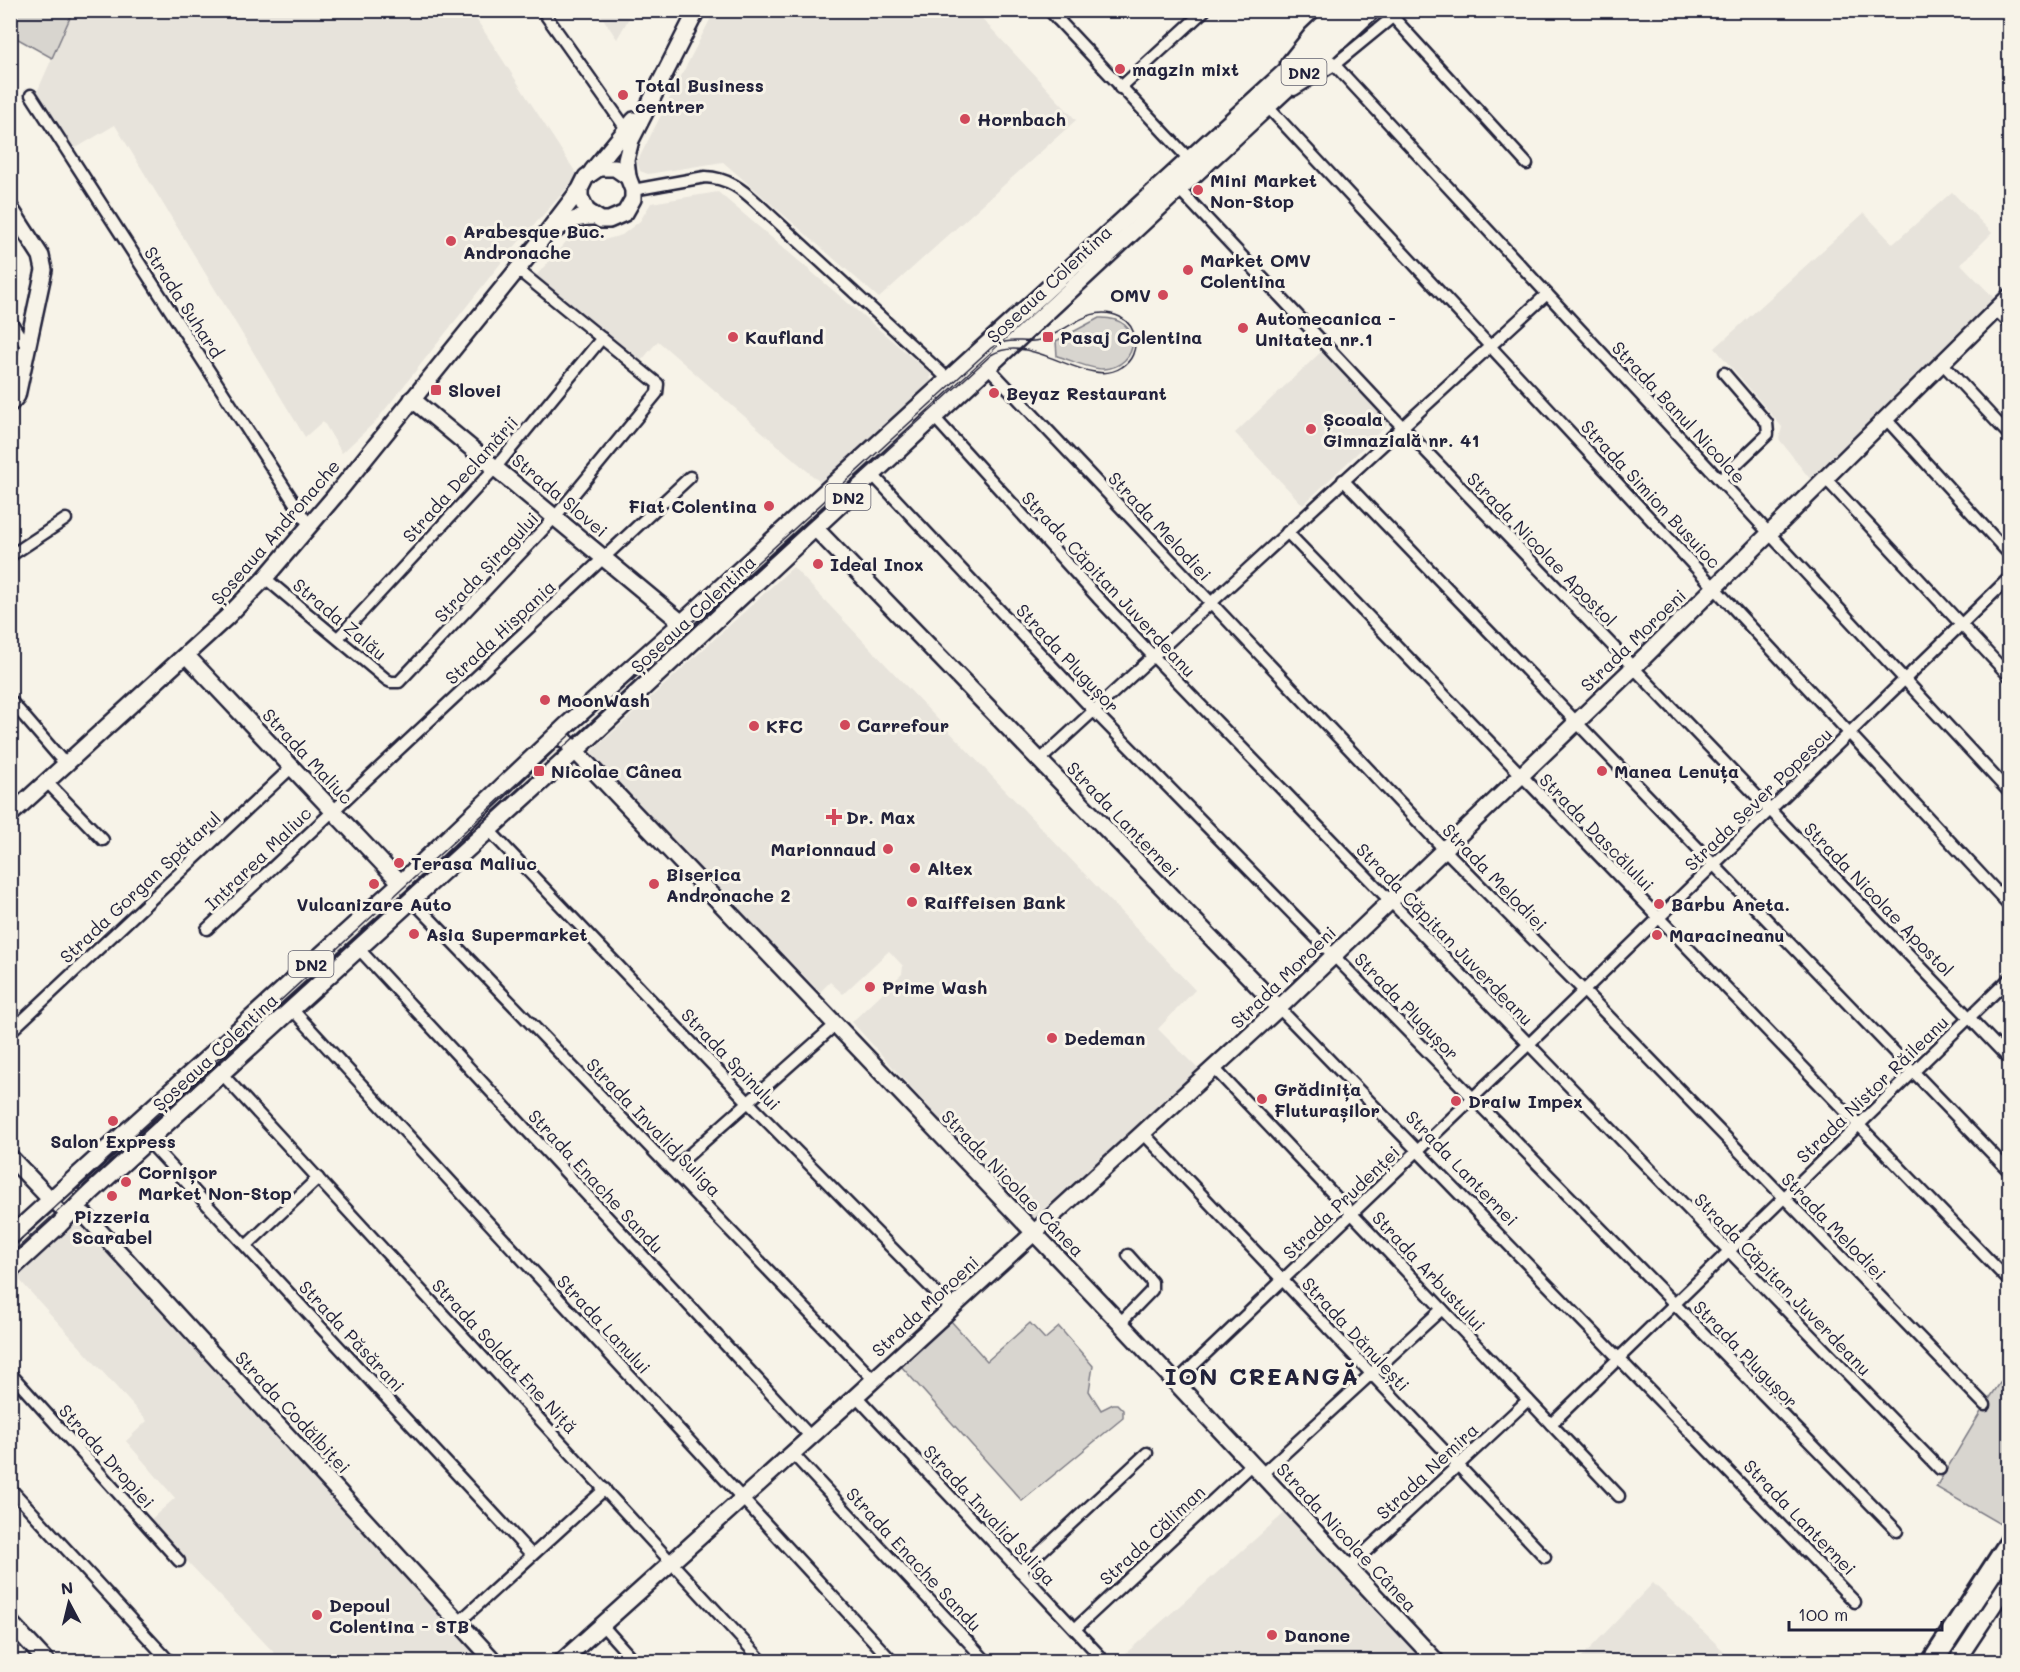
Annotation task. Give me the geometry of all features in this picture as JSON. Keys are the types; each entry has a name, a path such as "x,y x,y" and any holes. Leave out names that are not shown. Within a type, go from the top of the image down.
{"highway":[{"name":"DN2","path":"1335,34 1352,10"},
{"name":"DN2","path":"1335,34 1371,10"}],"main road":[{"name":"Șoseaua Colentina","path":"10,1270 76,1213 90,1191 148,1141 411,898 575,751 988,367 1178,188 1266,98 1335,34"},
{"name":"Șoseaua Colentina","path":"10,1237 400,884 559,734 1189,159 1266,98 1330,59 1335,34"}],"street":[{"path":"542,10 627,130"},
{"path":"656,91 627,130 586,177 580,189 582,205 593,217 601,220 618,218 630,207 631,184 626,160 628,149 697,10"},
{"path":"1049,10 1189,159"},
{"path":"1057,19 1067,10"},
{"path":"1120,88 1205,10"},
{"name":"Șoseaua Colentina","path":"1266,98 1310,33 1334,10"},
{"path":"1397,14 1527,164"},
{"name":"Șoseaua Colentina","path":"1330,59 1397,14"},
{"name":"Strada Banul Nicolae","path":"1330,59 2010,793"},
{"name":"Strada Suhard","path":"31,95 310,527"},
{"name":"Strada Simion Busuioc","path":"1266,98 2010,906"},
{"path":"591,172 598,168 615,168 631,184"},
{"path":"631,184 716,177 736,186 948,379"},
{"name":"Strada Nicolae Apostol","path":"1178,188 1401,426 2010,1060"},
{"name":"Șoseaua Andronache","path":"10,815 186,655 265,578 310,527 518,270 580,189"},
{"path":"10,208 41,256 44,265 44,275 28,349 14,400"},
{"name":"Șoseaua Andronache","path":"538,244 568,221 593,217"},
{"name":"Strada Șiragului","path":"395,683 402,680 555,517 659,390 656,382 518,270"},
{"path":"1039,761 1547,294"},
{"name":"Strada Moroeni","path":"561,1662 952,1309 1279,1008 1633,668 2010,297"},
{"path":"1996,310 2010,324"},
{"path":"10,320 28,349"},
{"name":"Strada Declamării","path":"338,638 496,467 602,338"},
{"path":"1942,363 2010,436"},
{"name":"Strada Melodiei","path":"988,367 1443,848 1985,1406"},
{"path":"1720,480 1768,434 1769,430 1767,423 1724,373"},
{"name":"Strada Slovei","path":"412,399 682,623"},
{"name":"Strada Căpitan Juverdeanu","path":"934,417 1153,656 1940,1469"},
{"path":"1886,419 2010,555"},
{"name":"Strada Plugușor","path":"872,474 1094,711 1897,1531"},
{"name":"Strada Hispania","path":"332,810 690,477"},
{"path":"1825,478 2010,677"},
{"path":"1344,480 2010,1172"},
{"path":"13,550 66,519"},
{"name":"Strada Lanternei","path":"815,528 1855,1602"},
{"name":"Strada Dascălului","path":"1287,532 2010,1282"},
{"name":"Strada Sever Popescu","path":"1529,1044 2010,577"},
{"name":"Strada Zalău","path":"265,578 387,680 395,683"},
{"name":"Strada Maliuc","path":"186,655 400,884"},
{"path":"10,700 66,765"},
{"name":"Strada Nicolae Cânea","path":"559,734 1034,1232 1437,1662"},
{"name":"Strada Gorgan Spătarul","path":"10,1032 292,767"},
{"path":"47,782 103,840"},
{"name":"Intrarea Maliuc","path":"207,929 332,810"},
{"name":"Strada Spinului","path":"488,829 748,1101 952,1309"},
{"name":"Strada Invalid Suliga","path":"411,898 874,1380"},
{"name":"Strada Enache Sandu","path":"358,948 810,1436"},
{"name":"Strada Nistor Răileanu","path":"1551,1424 2010,978"},
{"name":"Strada Lanului","path":"291,1008 893,1662"},
{"path":"672,1170 835,1025"},
{"name":"Strada Prudenței","path":"1175,1383 1529,1044"},
{"name":"Strada Arbustului","path":"1214,1068 1619,1496"},
{"name":"Strada Soldat Ene Niță","path":"221,1073 763,1662"},
{"name":"Strada Dănulești","path":"1144,1134 1545,1557"},
{"name":"Strada Păsărani","path":"148,1141 531,1554"},
{"path":"10,1156 76,1213"},
{"path":"246,1246 318,1178"},
{"name":"Strada Codălbiței","path":"76,1213 495,1662"},
{"path":"1120,1323 1152,1290 1153,1286 1128,1255"},
{"name":"Strada Căliman","path":"1075,1629 1257,1469 1372,1374 1442,1309"},
{"name":"Strada Dropiei","path":"10,1373 179,1561"},
{"name":"Strada Invalid Suliga","path":"856,1396 1100,1656"},
{"name":"Strada Nemira","path":"1349,1567 1528,1400"},
{"name":"Strada Enache Sandu","path":"792,1453 987,1662"},
{"path":"1020,1571 1147,1453"},
{"path":"10,1488 170,1662"},
{"path":"459,1622 605,1489"},
{"path":"1956,1662 2010,1580"},
{"path":"602,1625 635,1662"},
{"path":"13,1632 47,1662"}],"shaded area":[{"path":"715,10 975,11 1076,120 879,298 723,162 648,174 640,171 637,162"},
{"path":"10,11 73,11 52,58 11,35"},
{"path":"73,11 471,11 578,176 508,254 376,421 342,453 323,421 305,437 115,125 71,151 37,92"},
{"path":"598,11 633,11 617,39"},
{"path":"718,192 930,373 931,382 821,483 658,341 641,361 535,277 572,235 604,240 622,235 640,221 651,203"},
{"path":"1952,192 1992,233 1961,264 1995,299 1810,479 1779,439 1782,427 1715,348 1864,213 1893,244"},
{"path":"1099,318 1114,320 1125,325 1131,333 1130,352 1125,360 1115,366 1098,369 1057,356 1056,341"},
{"name":"Școala Gimnazială nr. 41","path":"1322,351 1387,420 1388,424 1303,505 1235,433"},
{"path":"793,567 1195,990 1158,1029 1198,1069 1031,1221 852,1022 902,974 903,966 889,951 843,994 830,982 820,992 592,759 590,753"},
{"path":"76,1220 482,1661 282,1661 149,1521 175,1498 126,1441 147,1421 16,1276"},
{"path":"951,1321 987,1361 1030,1323 1045,1339 1059,1327 1093,1366 1089,1391 1101,1410 1117,1404 1123,1410 1123,1418 1022,1501 901,1366"},
{"path":"2009,1370 2009,1509 2000,1524 1936,1487 1985,1405"},
{"path":"1288,1510 1431,1662 1116,1662"},
{"path":"1653,1583 1734,1661 1578,1661"}],"tram line":[{"path":"10,1249 991,348 1009,341 1040,340 1098,313 1109,313 1120,317 1128,324 1135,339 1133,355 1122,367 1108,372 1092,372 1023,350 1007,349 991,355 10,1255"}],"railway":[{"path":"1919,1662 2010,1522"}],"place":[{"name":"magzin mixt","path":"1120,69"},
{"name":"Total Business centrer","path":"623,95"},
{"name":"Hornbach","path":"965,119"},
{"name":"Mini Market Non-Stop","path":"1198,190"},
{"name":"Arabesque Buc. Andronache","path":"451,241"},
{"name":"Market OMV Colentina","path":"1188,270"},
{"name":"OMV","path":"1163,295"},
{"name":"Automecanica - Unitatea nr.1","path":"1243,328"},
{"name":"Kaufland","path":"733,337"},
{"name":"Pasaj Colentina","path":"1048,337"},
{"name":"Slovei","path":"436,390"},
{"name":"Beyaz Restaurant","path":"994,393"},
{"name":"Școala Gimnazială nr. 41","path":"1311,429"},
{"name":"Fiat Colentina","path":"769,506"},
{"name":"Ideal Inox","path":"818,564"},
{"name":"MoonWash","path":"545,700"},
{"name":"Carrefour","path":"845,725"},
{"name":"KFC","path":"754,726"},
{"name":"Nicolae Cânea","path":"539,771"},
{"name":"Manea Lenuța","path":"1602,771"},
{"name":"Dr. Max","path":"834,817"},
{"name":"Marionnaud","path":"888,849"},
{"name":"Terasa Maliuc","path":"399,863"},
{"name":"Altex","path":"915,868"},
{"name":"Vulcanizare Auto","path":"374,884"},
{"name":"Biserica Andronache 2","path":"654,884"},
{"name":"Raiffeisen Bank","path":"912,902"},
{"name":"Barbu Aneta.","path":"1659,904"},
{"name":"Asia Supermarket","path":"414,934"},
{"name":"Maracineanu","path":"1657,935"},
{"name":"Prime Wash","path":"870,987"},
{"name":"Dedeman","path":"1052,1038"},
{"name":"Grădinița Fluturașilor","path":"1262,1099"},
{"name":"Draiw Impex","path":"1456,1101"},
{"name":"Salon Express","path":"113,1121"},
{"name":"Cornișor Market Non-Stop","path":"126,1182"},
{"name":"Pizzeria Scarabel","path":"112,1196"},
{"name":"Depoul Colentina - STB","path":"317,1615"},
{"name":"Danone","path":"1272,1635"}],"district":[{"name":"ION CREANGĂ","path":"1262,1375"}]}
